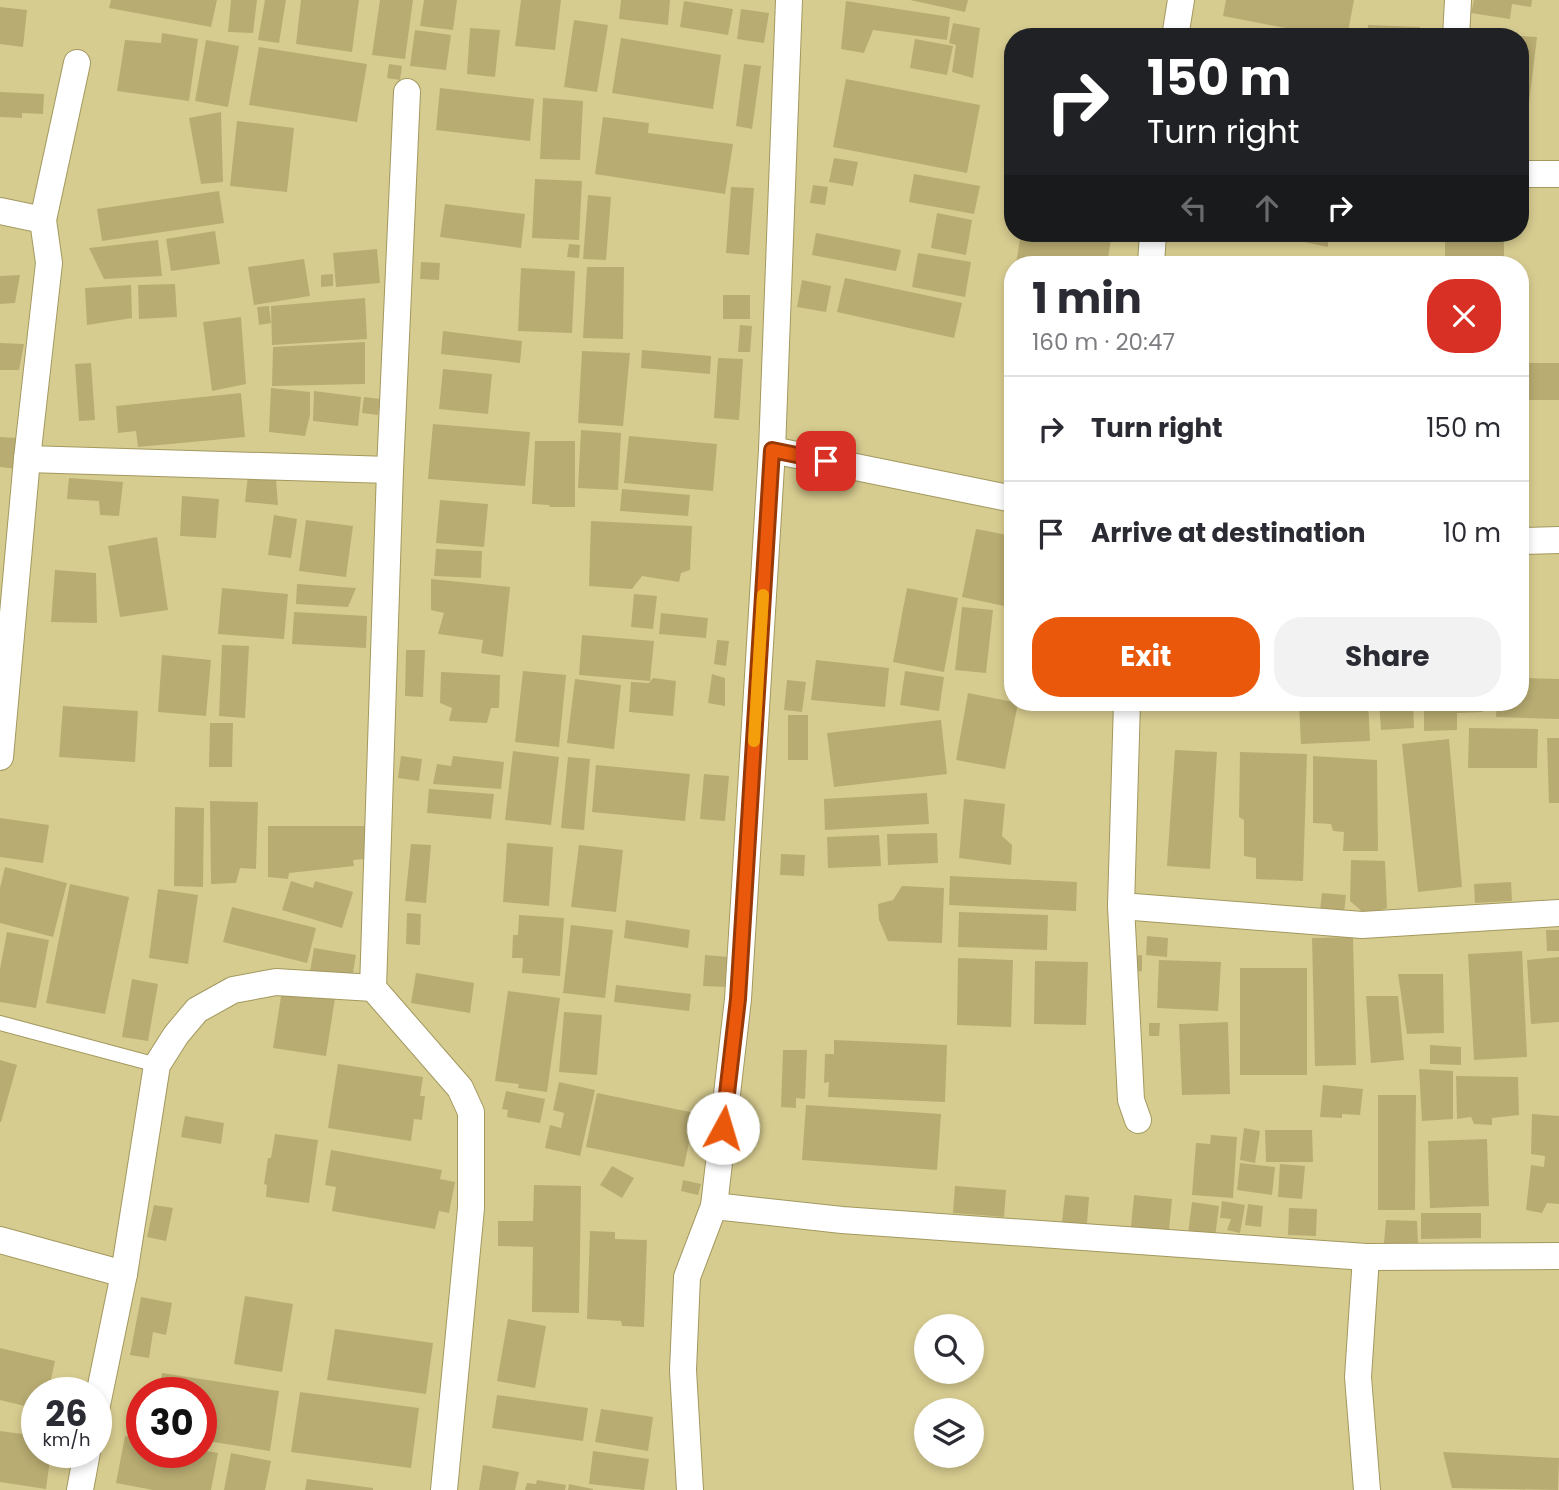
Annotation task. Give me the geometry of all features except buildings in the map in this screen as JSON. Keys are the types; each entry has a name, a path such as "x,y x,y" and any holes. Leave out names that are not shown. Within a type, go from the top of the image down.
{"street":[{"path":"690,1490 683,1370 687,1277 714,1206 738,999 772,450 789,0"},
{"path":"1176,28 1181,0"},
{"path":"1456,28 1458,0"},
{"path":"0,757 27,459 49,263 43,220 77,63"},
{"path":"407,92 390,470 373,988 460,1088 471,1112 471,1208 444,1490"},
{"path":"1529,174 1559,174"},
{"path":"0,211 43,220"},
{"path":"772,450 1004,497"},
{"path":"27,459 390,470"},
{"path":"1529,541 1559,540"},
{"path":"1126,711 1121,906 1131,1100 1138,1120"},
{"path":"1121,906 1362,925 1559,913"},
{"path":"103,1377 124,1274 156,1065 176,1035 197,1010 233,990 276,982 373,988"},
{"path":"714,1206 842,1220 1366,1257 1559,1256"},
{"path":"0,1240 124,1274"},
{"path":"1366,1257 1358,1377 1367,1490"},
{"path":"80,1490 85,1468"}],"lane":[{"path":"0,1023 156,1065"}],"slow traffic":[{"path":"754,741 763,595"}],"route":[{"path":"723,1128 738,999 772,450 826,461"}]}
